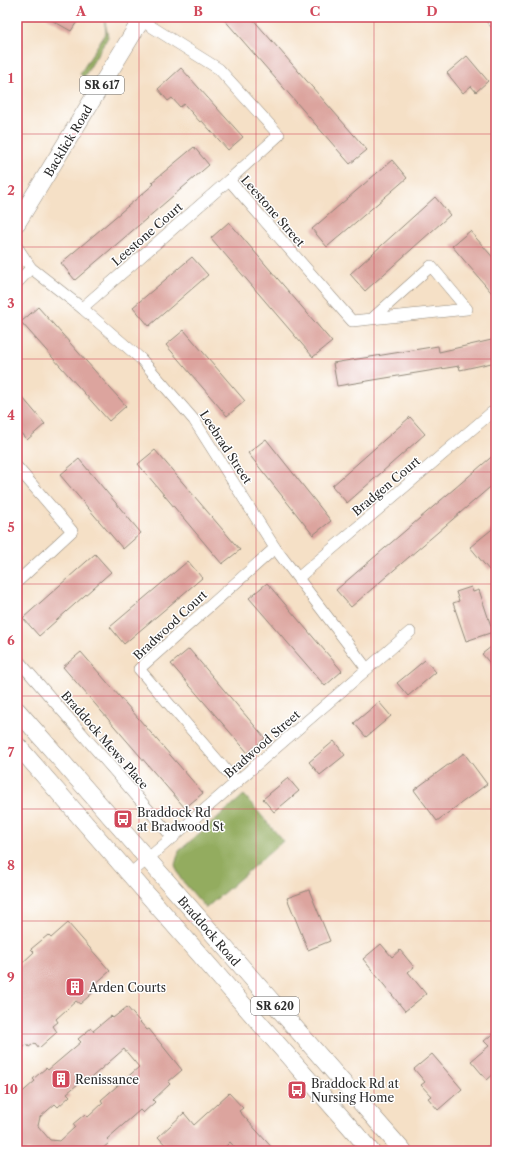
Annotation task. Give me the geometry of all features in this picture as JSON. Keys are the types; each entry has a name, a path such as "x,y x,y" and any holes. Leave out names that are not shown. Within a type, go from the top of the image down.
{"main road":[{"name":"Backlick Road","path":"17,223 139,18"},
{"name":"Braddock Road","path":"17,710 403,1151"},
{"name":"Braddock Road","path":"17,745 371,1151"}],"street":[{"path":"490,17 496,24"},
{"name":"Leestone Street","path":"139,18 220,69 279,135 229,180 352,321 374,317 467,309 431,266 374,317"},
{"name":"Leestone Court","path":"82,308 229,180"},
{"name":"Leebrad Street","path":"17,247 31,268 82,308 141,359 194,420 275,548 367,669"},
{"path":"17,283 31,268"},
{"name":"Bradgen Court","path":"298,578 491,413"},
{"path":"17,467 72,531 17,582"},
{"name":"Bradwood Court","path":"237,783 139,669 275,548"},
{"name":"Bradwood Street","path":"130,874 410,632"},
{"name":"Braddock Mews Place","path":"17,659 173,838"},
{"path":"490,1151 496,1146"}],"green space":[{"path":"104,17 108,37 84,77 80,74 106,32"},
{"path":"244,795 283,841 206,908 180,878 175,865 179,851"}],"building":[{"path":"46,17 80,17 71,31"},
{"path":"222,17 251,17 367,150 350,164"},
{"path":"467,56 488,81 476,92 471,86 463,93 447,73"},
{"path":"181,68 243,137 228,150 202,121 200,122 184,104 180,107 172,98 168,101 158,89"},
{"path":"194,147 209,165 75,280 61,263 154,184 152,182"},
{"path":"392,160 407,178 327,247 312,229"},
{"path":"435,197 450,215 365,291 350,274"},
{"path":"229,222 332,342 313,357 211,238"},
{"path":"470,231 496,261 496,298 452,246"},
{"path":"192,257 208,275 149,326 133,307"},
{"path":"38,307 126,406 109,421 21,322"},
{"path":"184,330 245,401 227,416 166,345"},
{"path":"496,339 496,362 460,370 459,366 337,386 333,363 438,346 439,352"},
{"path":"17,391 45,424 27,440 17,429"},
{"path":"410,417 425,434 347,503 332,486"},
{"path":"266,439 331,521 313,535 248,453"},
{"path":"155,450 240,550 222,564 138,464"},
{"path":"496,453 496,482 351,607 336,590"},
{"path":"79,459 141,533 123,549 60,475"},
{"path":"496,526 496,564 489,570 470,547"},
{"path":"95,554 111,572 39,636 23,618"},
{"path":"188,561 202,578 124,644 110,627"},
{"path":"267,583 342,671 325,686 249,598"},
{"path":"471,587 473,592 479,590 493,632 466,641 453,603 459,601 456,592"},
{"path":"496,643 496,670 482,654"},
{"path":"189,649 265,738 248,753 171,664"},
{"path":"81,652 203,793 185,808 63,667"},
{"path":"425,660 436,672 408,696 397,683"},
{"path":"379,702 391,716 366,737 354,723"},
{"path":"334,741 345,755 320,775 309,762"},
{"path":"464,753 487,784 437,821 414,790"},
{"path":"288,778 299,791 274,812 263,799"},
{"path":"309,890 330,941 308,950 287,898"},
{"name":"Arden Courts","path":"68,923 110,971 93,986 97,989 80,1004 76,1001 56,1019 58,1022 53,1026 57,1032 39,1048 35,1043 29,1047 27,1044 17,1053 17,968 34,952 31,949 48,935 51,938"},
{"path":"381,944 392,957 400,950 414,967 408,972 426,994 405,1011 363,959"},
{"name":"Renissance","path":"127,1007 147,1030 149,1029 182,1070 168,1082 170,1084 153,1100 155,1102 143,1113 140,1110 107,1139 110,1142 100,1151 17,1151 17,1097 35,1081 33,1079 46,1068 48,1070 81,1042 78,1039 91,1028 93,1031 111,1016 113,1018","holes":["124,1049 139,1067 101,1100 103,1103 88,1117 85,1114 73,1124 75,1127 60,1141 50,1140 38,1126 40,1117 55,1104 58,1107 70,1096 67,1093 83,1080 85,1083"]},
{"path":"496,1031 496,1072 487,1080 471,1061 489,1046 484,1041"},
{"path":"432,1054 462,1089 438,1110 428,1098 431,1096 421,1085 425,1082 414,1069"},
{"path":"229,1093 243,1108 239,1111 275,1151 238,1151 230,1142 221,1151 171,1151 158,1137 184,1113 194,1125"}],"place":[{"name":"Braddock Rd at Bradwood St","path":"123,819"},
{"name":"Arden Courts","path":"75,987"},
{"name":"Renissance","path":"61,1079"},
{"name":"Braddock Rd at Nursing Home","path":"297,1090"}]}
